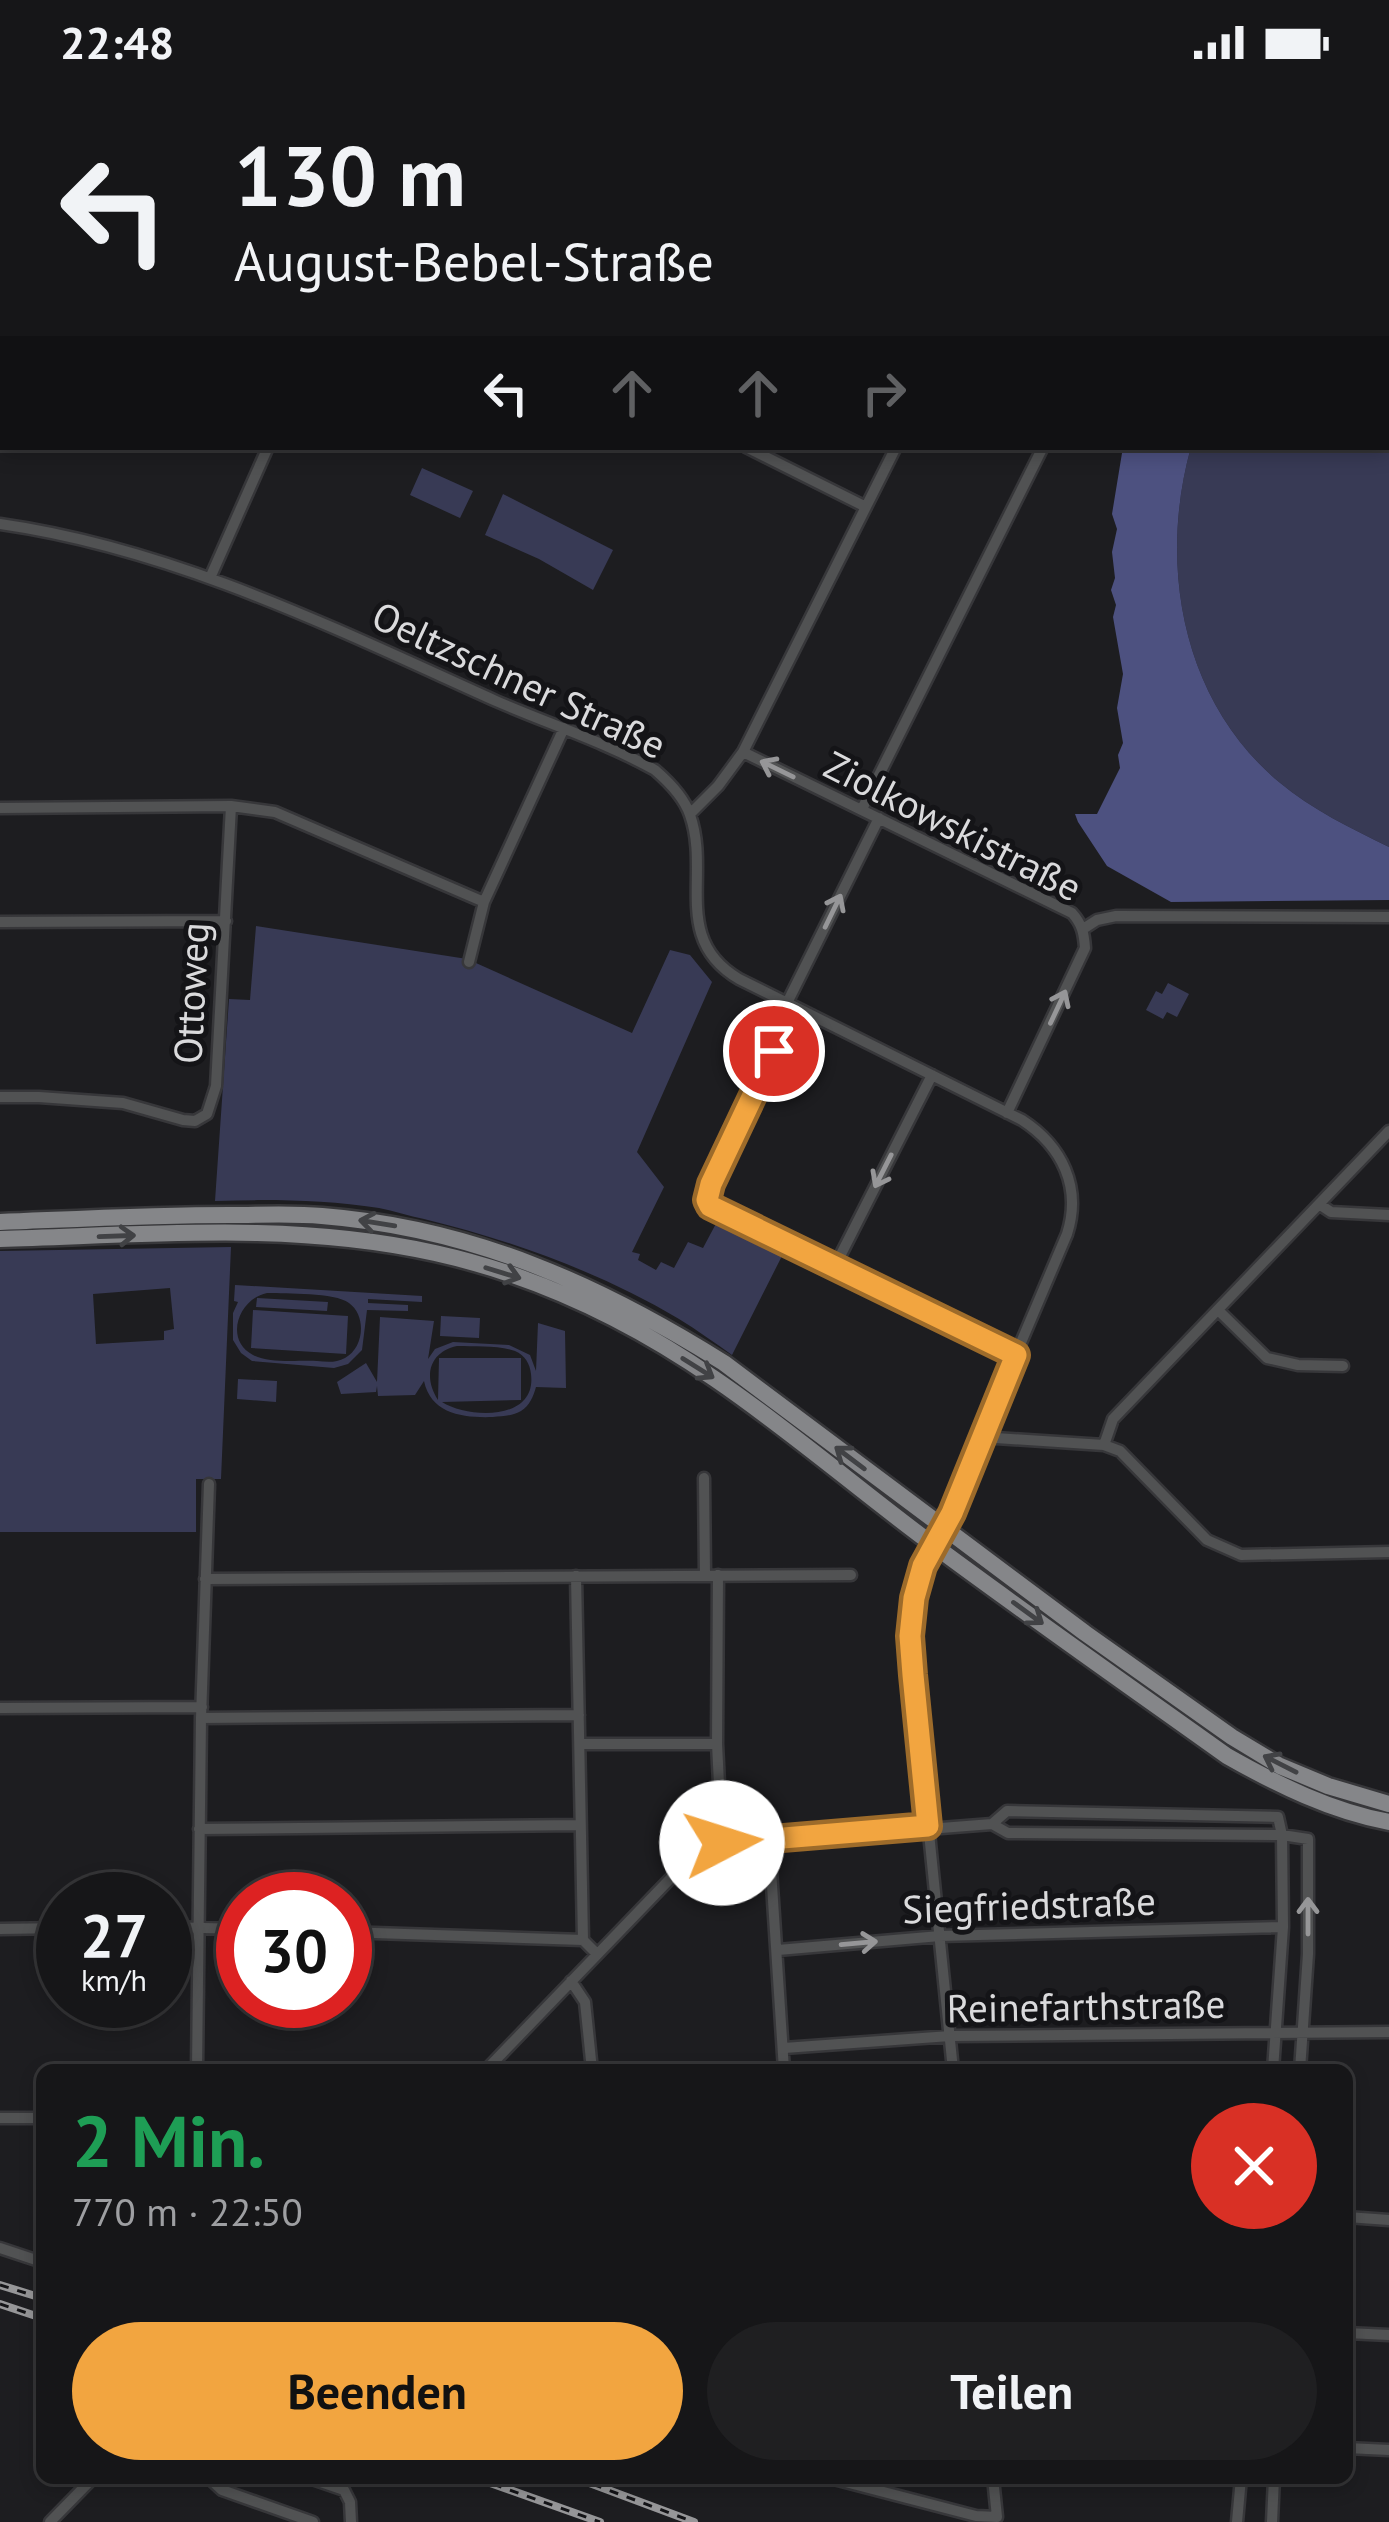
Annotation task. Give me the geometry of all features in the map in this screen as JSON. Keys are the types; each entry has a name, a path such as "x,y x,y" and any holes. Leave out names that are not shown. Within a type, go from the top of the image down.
{"main road":[{"path":"0,1222 319,1215 445,1236 538,1264 568,1287 665,1326 724,1363 1085,1633 1248,1747 1328,1786 1389,1804"},
{"path":"0,1239 202,1233 350,1238 440,1254 568,1287"},
{"path":"598,1301 714,1378 933,1545 1227,1756 1270,1781 1389,1822"}],"street":[{"path":"210,578 267,450"},
{"path":"752,450 866,507"},
{"path":"690,814 718,787 743,752 894,450"},
{"path":"862,809 1042,450"},
{"name":"Oeltzschner Straße","path":"0,524 121,549 210,578 655,770 690,814 697,914 713,959 791,1005 1007,1113 1034,1128 1056,1149 1073,1202 1067,1234 964,1484 917,1580 910,1636 952,2064"},
{"path":"469,962 484,902 564,728"},
{"name":"Ziolkowskistraße","path":"743,752 1072,914 1083,929 1085,948 1007,1113"},
{"path":"0,808 231,806 275,812 484,902"},
{"name":"Ottoweg","path":"0,1097 123,1103 195,1121 207,1114 216,1086 231,806"},
{"path":"879,818 707,1200 718,1212 1016,1355"},
{"path":"1083,929 1116,916 1389,917"},
{"path":"0,922 226,921"},
{"path":"834,1268 932,1075"},
{"path":"1104,1445 1113,1419 1389,1131"},
{"path":"1319,1204 1349,1215 1389,1215"},
{"path":"1218,1310 1267,1358 1298,1365 1343,1366"},
{"path":"981,1437 1104,1445 1120,1451 1208,1540 1241,1555 1389,1552"},
{"path":"704,1478 722,1843"},
{"path":"197,2064 209,1484"},
{"path":"205,1579 851,1575"},
{"path":"576,1576 583,1940"},
{"path":"0,1708 579,1714"},
{"path":"580,1744 718,1744"},
{"path":"992,1824 1007,1811 1277,1817 1282,1835 1283,1927 1273,2064"},
{"path":"492,2064 705,1846 992,1824 1008,1833 1308,1839 1308,1954 1300,2064"},
{"path":"199,1829 580,1826"},
{"path":"770,1839 784,2064"},
{"path":"192,1927 216,1928"},
{"name":"Siegfriedstraße","path":"778,1950 940,1936 1283,1927"},
{"path":"0,1929 36,1928"},
{"path":"372,1933 583,1940 597,1954"},
{"path":"571,1981 586,2002 591,2064"},
{"name":"Reinefarthstraße","path":"784,2048 950,2036 1389,2032"},
{"path":"0,2118 36,2118"},
{"path":"1353,2217 1389,2220"},
{"path":"0,2248 36,2260"},
{"path":"1353,2333 1389,2335"},
{"path":"1353,2448 1389,2450"},
{"path":"50,2522 87,2484"},
{"path":"216,2484 313,2522"},
{"path":"326,2484 344,2490 351,2522"},
{"path":"853,2484 976,2516 997,2517 993,2484"},
{"path":"1238,2522 1241,2484"},
{"path":"1272,2522 1274,2484"}],"shaded area":[{"path":"1123,450 1190,450 1177,538 1186,628 1200,672 1246,749 1279,782 1318,810 1389,847 1389,900 1171,902 1107,866 1075,814 1097,814 1120,768 1123,743 1117,708 1123,674 1111,590 1117,529 1112,514"},
{"path":"1190,450 1389,450 1389,847 1318,810 1279,782 1246,749 1220,712 1186,628 1177,538"},
{"path":"422,468 473,491 460,518 410,495"},
{"path":"503,494 613,550 593,590 485,535"},
{"path":"256,926 467,959 632,1033 670,950 690,955 712,982 637,1152 664,1187 632,1252 656,1270 661,1262 674,1268 688,1242 703,1248 719,1218 785,1250 732,1355 619,1287 490,1237 359,1205 215,1201 229,999 250,1000"},
{"path":"1168,983 1189,994 1177,1017 1167,1012 1163,1019 1146,1010 1156,991 1162,994"},
{"path":"231,1247 221,1479 196,1479 196,1532 0,1532 0,1251","holes":["170,1288 174,1329 164,1331 164,1340 96,1344 93,1294"]},
{"path":"235,1285 422,1296 422,1302 368,1299 368,1303 408,1305 408,1311 367,1310 362,1350 348,1364 334,1368 252,1361 233,1340 238,1302 234,1301","holes":["267,1293 322,1295 349,1303 361,1323 356,1347 345,1358 331,1362 276,1361 253,1355 239,1340 238,1321 249,1303"]},
{"path":"257,1298 328,1302 327,1311 256,1307"},
{"path":"253,1310 348,1316 346,1354 251,1348"},
{"path":"441,1316 480,1318 479,1338 440,1336"},
{"path":"380,1317 434,1321 428,1359 435,1349 453,1342 509,1345 530,1355 536,1371 538,1323 565,1331 566,1388 536,1387 529,1403 515,1414 482,1417 450,1412 434,1401 424,1381 415,1395 378,1396 377,1386 376,1392 341,1394 337,1382 366,1363 377,1382","holes":["457,1346 502,1348 522,1355 531,1374 523,1401 513,1408 484,1413 442,1402 521,1400 521,1358 439,1358 438,1400 431,1367 440,1354"]},
{"path":"238,1379 277,1381 276,1402 237,1399"}],"railway":[{"path":"0,2285 36,2296"},
{"path":"0,2304 36,2316"},
{"path":"493,2484 600,2522"},
{"path":"592,2484 694,2522"}],"route":[{"path":"722,1843 928,1826 911,1612 917,1580 952,1513 1016,1355 710,1206 711,1184 774,1051"}]}
